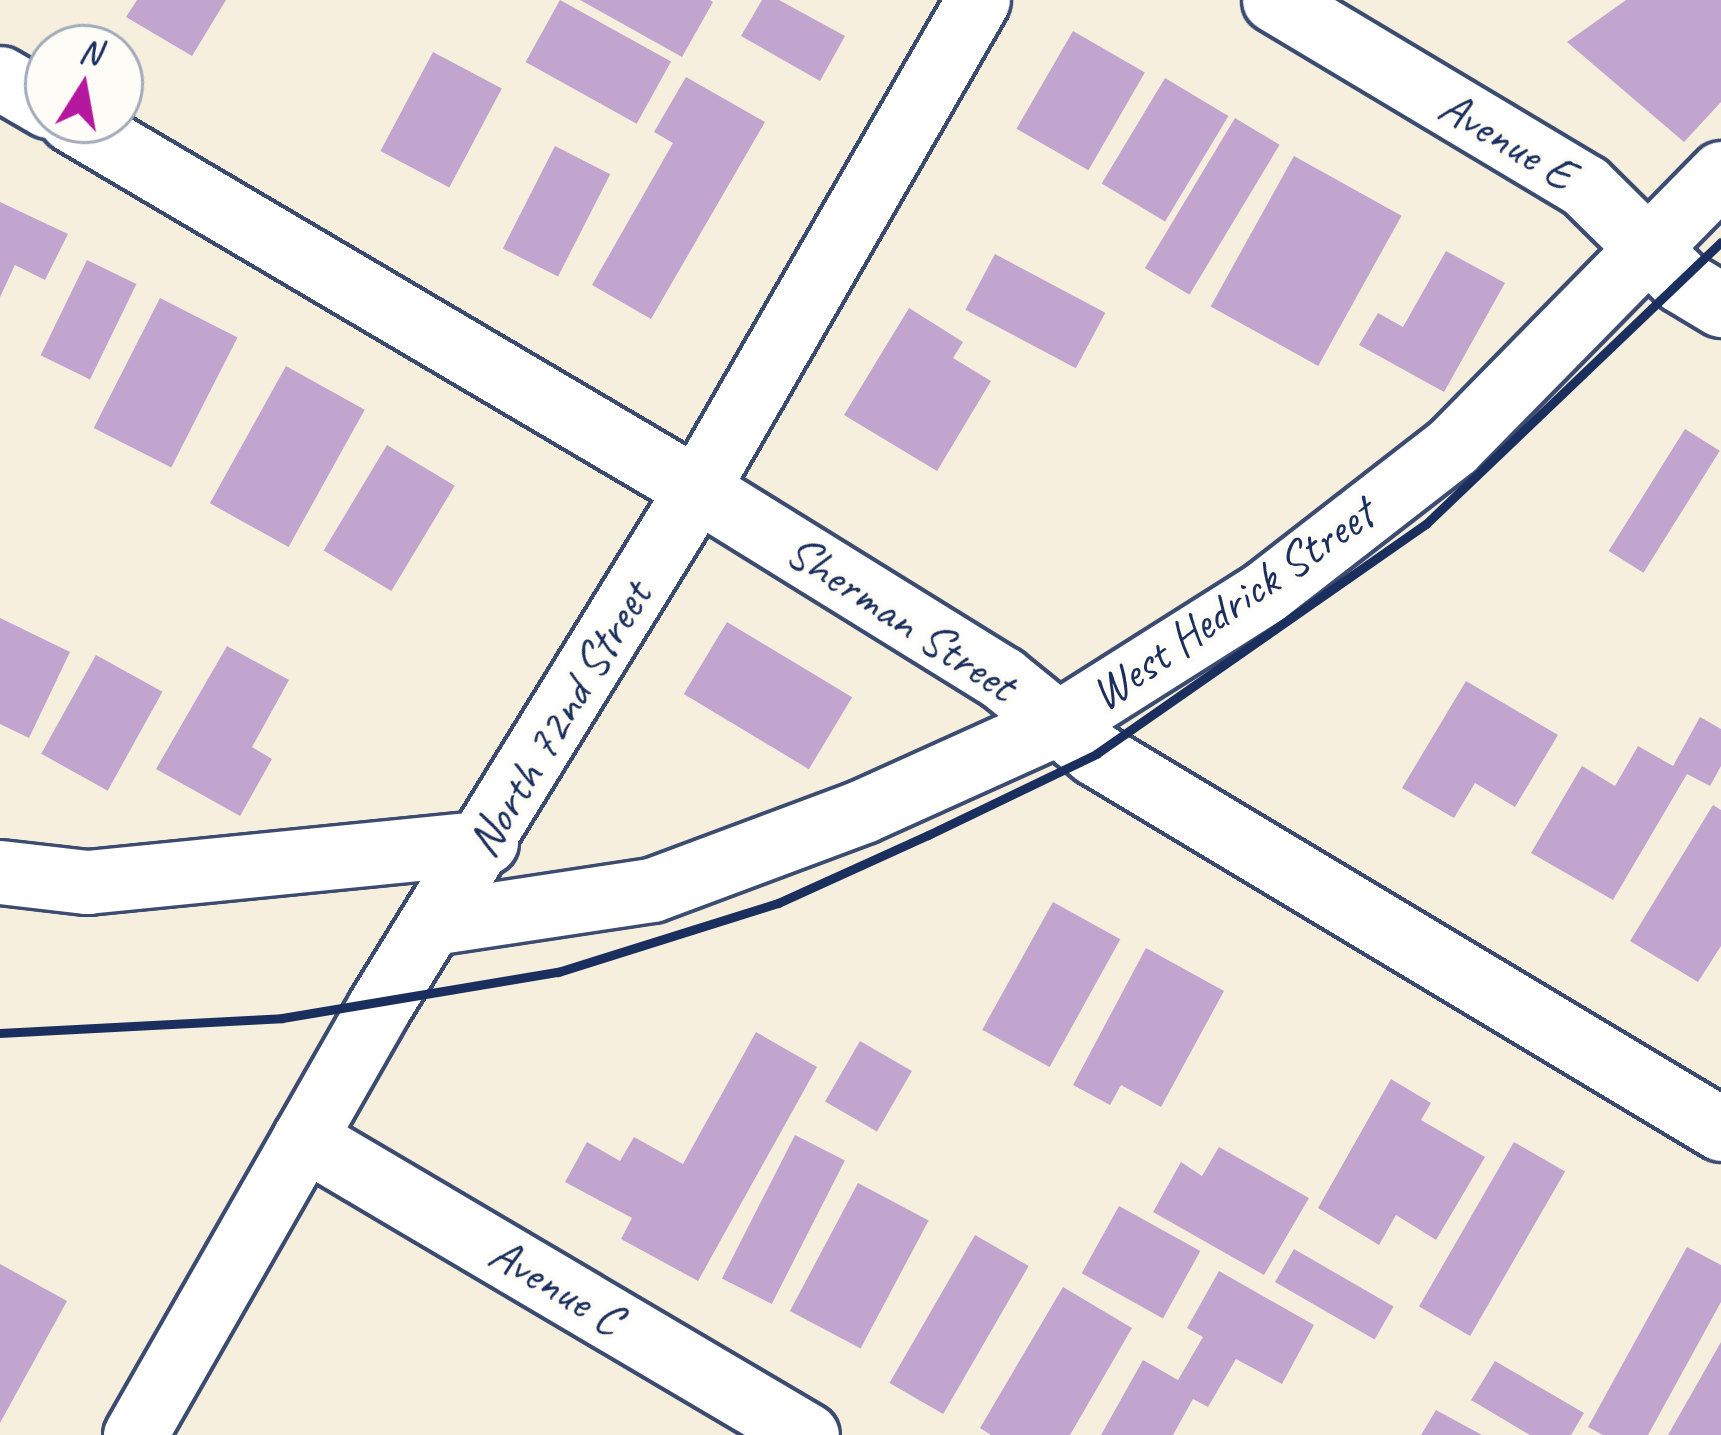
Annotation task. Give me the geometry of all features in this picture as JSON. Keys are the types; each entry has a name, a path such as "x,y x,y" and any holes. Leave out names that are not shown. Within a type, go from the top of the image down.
{"street":[{"name":"North 72nd Street","path":"136,1435 304,1138 697,489 978,0"},
{"name":"Avenue E","path":"1274,0 1585,186 1648,248 1721,305"},
{"name":"Sherman Street","path":"112,144 697,489 1003,678 1117,766 1721,1129"},
{"name":"West Hedrick Street","path":"433,923 652,890 863,811 1058,723 1265,592 1453,446 1721,173"},
{"path":"0,872 87,882 486,842"},
{"name":"Avenue C","path":"304,1138 807,1435"}],"building":[{"path":"137,0 226,0 192,56 126,17"},
{"path":"560,0 671,62 637,124 526,62"},
{"path":"580,0 710,0 713,2 682,57"},
{"path":"762,0 779,0 845,36 820,81 741,36"},
{"path":"1626,0 1721,0 1721,102 1684,142 1567,42"},
{"path":"1073,31 1145,72 1088,170 1016,129"},
{"path":"433,52 502,89 449,188 380,151"},
{"path":"686,77 765,122 651,319 592,285 673,143 654,132"},
{"path":"1165,78 1228,116 1165,222 1102,183"},
{"path":"1235,118 1280,145 1189,295 1145,268"},
{"path":"555,146 610,174 558,277 503,248"},
{"path":"1294,156 1402,216 1318,366 1211,306"},
{"path":"0,202 68,234 45,280 15,265 0,297"},
{"path":"1446,251 1505,283 1444,392 1359,345 1378,313 1403,327"},
{"path":"995,254 1105,313 1076,368 965,310"},
{"path":"87,260 136,284 90,379 41,355"},
{"path":"160,298 238,337 171,468 94,428"},
{"path":"909,308 963,342 953,358 991,381 937,471 844,415"},
{"path":"286,366 365,410 289,547 210,503"},
{"path":"1685,429 1720,451 1643,573 1609,551"},
{"path":"387,445 455,486 391,591 324,550"},
{"path":"0,618 70,652 29,738 0,724"},
{"path":"727,622 852,697 809,769 684,694"},
{"path":"227,646 289,680 252,747 272,759 240,816 156,769"},
{"path":"96,655 162,692 108,791 41,754"},
{"path":"1466,681 1558,735 1515,807 1475,783 1454,818 1402,788"},
{"path":"1700,717 1721,729 1721,766 1710,786 1687,774 1613,900 1531,853 1582,766 1615,786 1638,746 1673,766"},
{"path":"1713,805 1721,810 1721,946 1698,982 1630,941"},
{"path":"1053,902 1120,939 1050,1067 982,1030"},
{"path":"1146,948 1224,991 1161,1107 1121,1085 1110,1105 1073,1085"},
{"path":"756,1032 817,1067 698,1281 621,1239 632,1218 565,1182 587,1142 620,1161 634,1137 683,1164"},
{"path":"860,1041 912,1071 877,1132 825,1102"},
{"path":"1391,1079 1431,1103 1421,1120 1485,1157 1436,1240 1396,1215 1379,1245 1318,1208"},
{"path":"795,1135 845,1160 772,1304 722,1278"},
{"path":"1514,1142 1565,1172 1470,1336 1419,1307"},
{"path":"1219,1147 1309,1198 1264,1275 1153,1212 1181,1162 1202,1176"},
{"path":"858,1183 929,1221 861,1349 790,1311"},
{"path":"1119,1206 1200,1251 1163,1318 1082,1273"},
{"path":"975,1235 1029,1266 943,1414 890,1383"},
{"path":"1687,1247 1721,1265 1721,1302 1648,1435 1603,1435 1588,1427"},
{"path":"1294,1249 1394,1306 1375,1339 1275,1282"},
{"path":"0,1264 67,1301 0,1423"},
{"path":"1219,1271 1314,1325 1282,1384 1236,1359 1208,1407 1193,1399 1173,1435 1101,1435 1143,1360 1178,1380 1203,1337 1187,1328"},
{"path":"1063,1287 1132,1328 1070,1435 991,1435 980,1428"},
{"path":"1721,1342 1721,1435 1668,1435"},
{"path":"1495,1361 1584,1413 1571,1435 1530,1435 1471,1400"},
{"path":"1436,1410 1482,1435 1421,1435"}],"railway":[{"path":"0,1033 282,1018 558,972 778,903 928,835 1096,754 1426,524 1721,242"}]}
